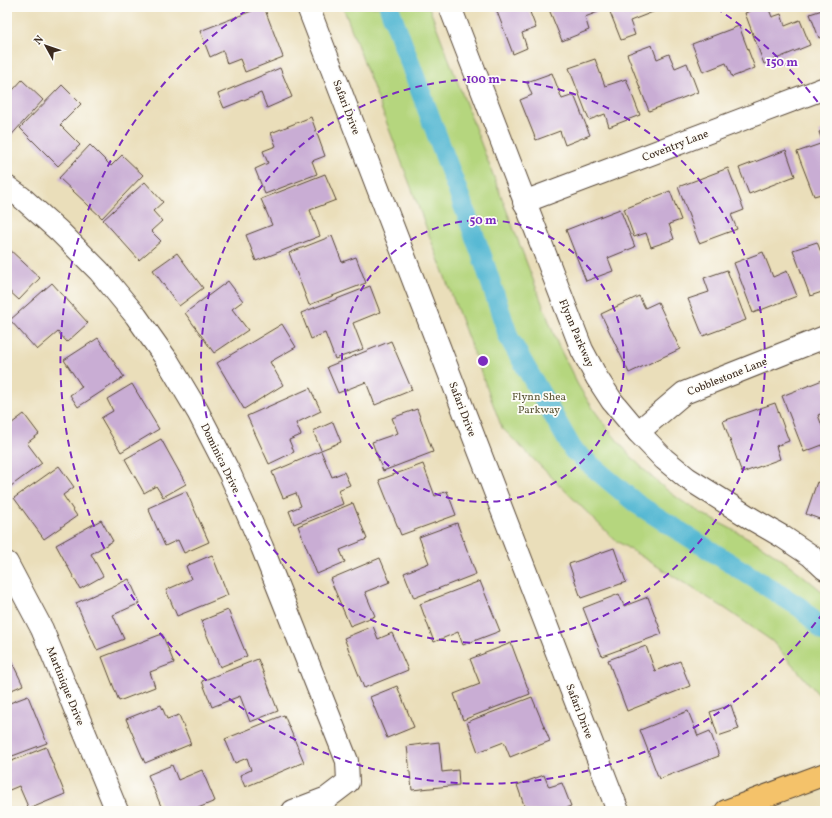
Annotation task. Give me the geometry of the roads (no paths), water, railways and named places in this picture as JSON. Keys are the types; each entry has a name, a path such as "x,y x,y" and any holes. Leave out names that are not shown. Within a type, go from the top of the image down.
{"main road":[{"path":"726,811 825,774"}],"street":[{"name":"Safari Drive","path":"308,7 618,811"},
{"name":"Flynn Parkway","path":"450,7 582,350 612,402 664,459 687,478 752,520 784,537 810,555 825,569"},
{"name":"Coventry Lane","path":"524,202 825,88"},
{"name":"Dominica Drive","path":"7,187 59,231 103,277 136,316 166,360 198,412 230,474 262,547 347,761 348,782 327,798 293,811"},
{"name":"Cobblestone Lane","path":"638,432 684,393 825,337"},
{"name":"Martinique Drive","path":"7,563 42,628 117,811"}],"waterway":[{"path":"389,7 482,256 509,338 573,450 637,504 801,608 825,632"}],"park label":[{"name":"Flynn Shea Parkway","path":"539,402"}]}
